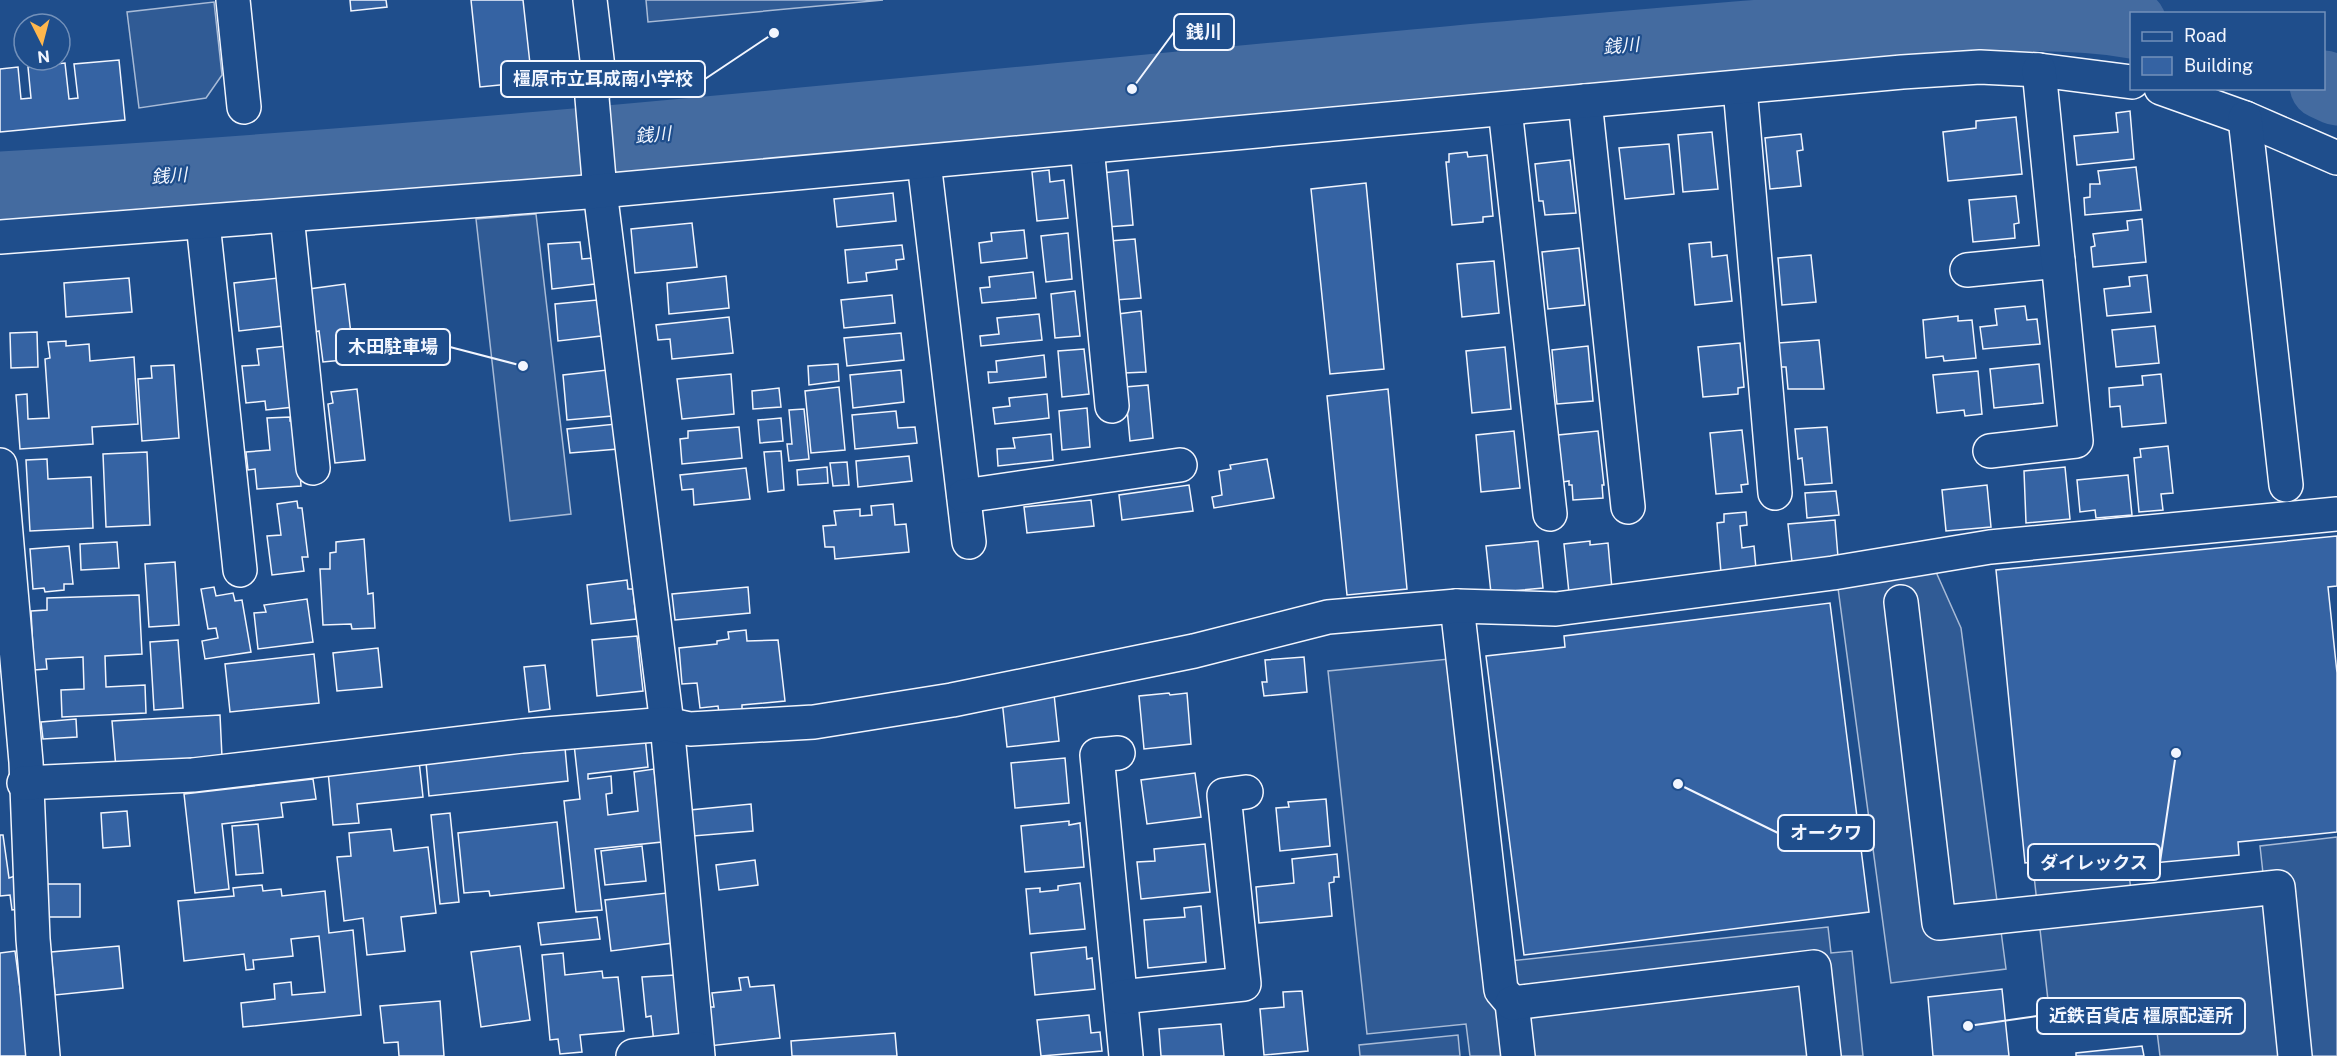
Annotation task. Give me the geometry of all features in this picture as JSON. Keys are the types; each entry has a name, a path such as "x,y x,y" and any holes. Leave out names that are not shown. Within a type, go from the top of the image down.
{"street":[{"path":"233,0 244,107"},
{"path":"590,0 598,68 592,98 599,180 667,724 697,1052 633,1056"},
{"path":"0,237 287,216 599,180 924,162 1980,67 2039,70 2130,82"},
{"path":"1990,451 2076,441 2039,70"},
{"path":"1740,88 1775,493"},
{"path":"2167,90 2245,118 2337,158"},
{"path":"1585,101 1628,507"},
{"path":"1504,109 1550,514"},
{"path":"2245,118 2286,485"},
{"path":"1087,147 1112,406"},
{"path":"924,162 969,542"},
{"path":"287,216 313,468"},
{"path":"203,223 240,570"},
{"path":"1967,270 2058,261"},
{"path":"0,465 17,770 43,1056"},
{"path":"964,496 1180,465"},
{"path":"17,770 193,775 522,736 667,724 690,729 814,722 952,700 1183,654 1328,617 1457,606 1556,609 1833,573 1990,547 2337,514"},
{"path":"1901,602 1939,923 2278,887 2295,1056"},
{"path":"1457,606 1501,990 1512,1003 1518,1056"},
{"path":"1118,753 1097,755 1126,1056"},
{"path":"1121,997 1244,984 1224,795 1246,792"},
{"path":"1512,1003 1814,967 1824,1056"}],"shaded area":[{"path":"646,0 883,0 648,22"},
{"path":"214,2 222,75 206,98 139,108 127,12"},
{"path":"536,214 571,514 510,521 476,219"},
{"path":"1932,563 1961,628 2006,969 1891,983 1838,588"},
{"path":"1449,659 1481,964 1828,927 1831,953 1852,951 1863,1056 1470,1056 1466,1024 1367,1034 1328,671"},
{"path":"2337,837 2337,1056 2160,1056 2154,1007 2050,1018 2033,867 2127,857 2134,916 2266,901 2260,846"},
{"path":"1458,1035 1460,1056 1360,1056 1359,1045"}],"building":[{"path":"350,0 386,0 387,7 351,11"},
{"path":"471,0 523,0 532,82 480,87"},
{"path":"119,60 125,120 0,132 0,69 12,68 12,72 18,72 21,99 31,98 28,72 66,72 69,99 78,98 74,64"},
{"path":"2130,111 2134,159 2077,165 2074,136 2118,132 2116,113"},
{"path":"2016,117 2022,174 1948,181 1943,132 1976,128 1976,121"},
{"path":"1712,132 1718,189 1683,192 1678,135"},
{"path":"1801,134 1803,150 1797,151 1801,186 1770,189 1765,138"},
{"path":"1669,144 1674,194 1625,199 1619,148"},
{"path":"1467,152 1468,157 1487,155 1493,216 1483,217 1483,222 1452,225 1446,162 1449,162 1449,154"},
{"path":"1570,160 1576,213 1545,215 1543,201 1539,201 1535,164"},
{"path":"2136,167 2141,210 2085,215 2084,198 2090,197 2090,184 2100,184 2098,171"},
{"path":"1049,170 1050,182 1064,180 1068,218 1037,221 1032,172"},
{"path":"1128,170 1133,225 1107,227 1102,173"},
{"path":"1366,183 1384,369 1330,374 1311,189"},
{"path":"893,193 896,221 837,227 834,199"},
{"path":"2016,196 2019,223 2014,224 2015,238 1973,242 1969,200"},
{"path":"2142,219 2146,262 2093,267 2091,247 2095,246 2093,234 2128,230 2127,221"},
{"path":"692,223 697,267 635,273 631,229"},
{"path":"1024,230 1027,258 981,263 979,243 992,241 991,233"},
{"path":"1068,233 1072,279 1046,282 1041,236"},
{"path":"1135,239 1141,298 1115,300 1109,241"},
{"path":"580,242 582,259 593,258 595,284 552,289 548,244"},
{"path":"1711,242 1712,257 1727,255 1732,301 1695,305 1689,244"},
{"path":"902,245 904,259 896,260 897,269 866,273 867,281 848,283 845,250"},
{"path":"1579,248 1585,305 1548,309 1542,252"},
{"path":"1811,255 1816,302 1782,305 1778,258"},
{"path":"1494,261 1499,313 1462,317 1457,264"},
{"path":"1033,272 1036,298 982,303 980,288 990,287 989,277"},
{"path":"2147,275 2151,312 2107,316 2104,289 2130,286 2129,277"},
{"path":"726,276 729,308 669,314 667,283"},
{"path":"129,278 132,312 66,317 64,283"},
{"path":"278,278 283,326 239,331 234,283"},
{"path":"345,284 354,359 323,362 319,331 315,332 309,289"},
{"path":"1075,291 1080,336 1055,338 1051,294"},
{"path":"892,295 895,323 844,328 841,300"},
{"path":"597,300 601,336 558,341 555,304"},
{"path":"2025,306 2027,320 2037,319 2040,344 1983,349 1980,327 1997,325 1995,309"},
{"path":"1141,311 1146,372 1124,373 1118,314"},
{"path":"1039,314 1042,340 981,346 980,336 999,334 997,318"},
{"path":"1958,316 1958,321 1972,320 1976,358 1944,361 1943,356 1926,358 1923,320"},
{"path":"729,317 733,353 672,359 670,339 658,340 656,325"},
{"path":"2155,326 2159,363 2116,367 2112,330"},
{"path":"37,332 38,367 11,368 10,333"},
{"path":"901,333 904,360 847,366 844,338"},
{"path":"1819,340 1824,389 1788,389 1786,367 1780,367 1778,343"},
{"path":"66,341 66,346 89,344 90,361 134,357 138,424 92,427 93,444 20,449 16,395 27,394 28,419 49,418 45,359 50,358 48,342"},
{"path":"1740,343 1744,387 1738,388 1738,394 1703,397 1698,347"},
{"path":"287,346 294,407 266,410 265,401 246,403 242,366 259,365 257,349"},
{"path":"1588,346 1593,401 1557,404 1552,350"},
{"path":"1505,347 1511,409 1472,413 1466,351"},
{"path":"1084,349 1089,394 1062,397 1058,351"},
{"path":"1044,355 1046,377 989,383 988,372 997,372 996,361"},
{"path":"838,364 839,381 809,385 808,366"},
{"path":"2039,364 2043,403 1994,408 1990,369"},
{"path":"174,365 179,438 142,441 138,379 152,378 151,366"},
{"path":"607,370 612,416 567,420 563,375"},
{"path":"901,370 904,402 853,408 850,375"},
{"path":"1978,371 1982,414 1965,416 1964,410 1937,413 1933,375"},
{"path":"731,374 734,414 682,419 677,379"},
{"path":"2161,374 2166,423 2122,427 2120,406 2110,407 2109,388 2143,385 2142,376"},
{"path":"1148,385 1153,438 1130,441 1125,387"},
{"path":"839,387 845,450 811,453 805,391"},
{"path":"779,388 781,407 753,409 752,391"},
{"path":"357,389 365,460 335,463 328,404 333,403 331,392"},
{"path":"1388,389 1407,589 1347,595 1327,396"},
{"path":"1047,394 1049,418 995,424 993,408 1010,406 1009,398"},
{"path":"1087,408 1090,447 1062,450 1059,411"},
{"path":"804,409 809,459 789,461 787,444 792,444 789,410"},
{"path":"896,411 898,428 915,427 917,443 855,449 852,415"},
{"path":"290,417 290,421 296,421 301,486 257,489 255,469 248,470 246,452 270,450 267,418"},
{"path":"781,418 783,441 760,443 758,420"},
{"path":"616,424 618,449 570,453 567,429"},
{"path":"739,427 742,458 682,464 680,439 688,438 688,431"},
{"path":"1827,427 1832,483 1805,485 1802,458 1798,459 1795,429"},
{"path":"1742,430 1748,484 1741,485 1742,492 1716,494 1710,433"},
{"path":"1514,431 1520,488 1481,492 1476,435"},
{"path":"1598,431 1604,485 1602,485 1603,498 1573,500 1572,485 1569,485 1569,481 1563,482 1558,435"},
{"path":"1051,434 1053,460 998,466 997,449 1015,448 1013,438"},
{"path":"2168,446 2173,493 2161,494 2163,510 2139,512 2134,458 2141,457 2140,449"},
{"path":"781,451 784,490 768,492 764,452"},
{"path":"147,452 150,525 106,527 103,454"},
{"path":"909,456 912,481 858,487 856,461"},
{"path":"47,459 48,479 91,477 93,528 30,531 26,460"},
{"path":"1267,459 1274,498 1214,508 1212,497 1222,495 1219,471 1231,469 1230,465"},
{"path":"847,462 849,485 833,486 830,463"},
{"path":"827,467 828,483 798,485 797,470"},
{"path":"2065,467 2070,519 2026,523 2024,471"},
{"path":"746,468 750,499 694,505 693,489 682,490 680,475"},
{"path":"2128,475 2132,515 2096,518 2095,510 2080,512 2077,480"},
{"path":"1189,485 1193,511 1122,520 1119,495"},
{"path":"1987,485 1991,527 1946,531 1942,490"},
{"path":"1836,491 1839,515 1807,518 1805,493"},
{"path":"1091,500 1094,526 1027,533 1024,507"},
{"path":"297,501 298,508 302,508 308,557 302,557 304,571 272,575 267,536 281,535 277,504"},
{"path":"893,504 895,525 906,524 909,552 835,559 834,547 825,547 823,526 836,525 834,511 860,509 860,516 872,515 871,506"},
{"path":"1746,512 1747,525 1740,526 1742,548 1754,546 1756,569 1721,573 1717,523 1724,522 1724,514"},
{"path":"1835,520 1838,557 1792,562 1788,524"},
{"path":"2337,536 2337,586 2328,587 2337,673 2337,832 2238,842 2239,855 2142,864 2141,851 2025,863 1996,570"},
{"path":"364,539 368,594 373,593 375,628 352,629 351,624 323,625 320,569 330,569 330,553 336,552 336,542"},
{"path":"1538,541 1543,588 1491,593 1486,546"},
{"path":"1590,541 1590,545 1608,543 1612,589 1569,593 1564,544"},
{"path":"117,542 119,568 81,570 80,544"},
{"path":"69,546 73,584 64,584 64,590 45,592 44,588 33,589 30,549"},
{"path":"175,562 179,625 149,627 145,564"},
{"path":"627,580 628,589 633,589 636,619 591,624 587,585"},
{"path":"214,587 216,596 233,593 235,601 242,600 251,652 205,659 202,641 218,638 216,628 208,629 201,589"},
{"path":"748,587 750,613 675,620 672,594"},
{"path":"139,595 142,654 105,656 106,687 145,685 146,713 62,717 61,690 84,689 83,657 46,659 47,669 34,670 31,611 47,610 47,598"},
{"path":"307,599 313,642 258,649 254,613 266,612 264,605"},
{"path":"1830,603 1869,912 1524,955 1486,656 1565,647 1564,636"},
{"path":"746,630 747,641 778,640 785,701 742,705 742,711 719,713 718,706 700,708 697,683 682,684 679,648 717,644 717,641 729,639 728,632"},
{"path":"637,636 643,691 597,696 592,640"},
{"path":"178,640 183,708 154,710 150,642"},
{"path":"378,648 382,687 337,691 333,653"},
{"path":"314,654 319,703 230,712 225,664"},
{"path":"1304,657 1307,692 1264,696 1262,682 1267,682 1265,660"},
{"path":"545,665 550,709 529,712 524,667"},
{"path":"1169,693 1170,695 1187,693 1191,744 1144,749 1139,696"},
{"path":"1054,694 1059,741 1007,747 1002,700"},
{"path":"220,715 222,757 116,768 112,721"},
{"path":"76,719 77,737 43,739 41,722"},
{"path":"645,736 648,767 588,774 588,779 611,776 612,793 606,794 608,815 638,811 634,772 654,769 662,842 595,849 602,910 576,912 564,801 580,799 574,744"},
{"path":"565,748 568,781 429,796 426,762"},
{"path":"1065,758 1069,803 1015,808 1011,763"},
{"path":"419,761 423,797 357,804 359,823 333,825 328,771"},
{"path":"1195,773 1201,817 1147,824 1141,780"},
{"path":"313,779 316,799 281,803 283,817 222,824 229,889 195,893 184,794"},
{"path":"1326,799 1330,846 1280,851 1276,808 1289,807 1288,802"},
{"path":"751,804 753,831 693,836 690,810"},
{"path":"127,811 130,846 103,848 101,813"},
{"path":"450,813 459,902 440,904 431,815"},
{"path":"1069,821 1069,825 1080,823 1084,867 1025,872 1021,826"},
{"path":"557,822 564,888 490,896 489,891 464,893 458,833"},
{"path":"258,824 263,873 236,875 232,826"},
{"path":"391,829 394,851 428,847 436,913 401,917 405,951 367,955 363,918 344,921 337,857 351,856 349,833"},
{"path":"0,835 3,835 9,878 15,876 19,909 12,910 10,895 0,896"},
{"path":"1205,844 1210,892 1141,899 1137,862 1155,861 1154,849"},
{"path":"642,846 646,881 605,885 601,851"},
{"path":"1337,854 1339,877 1334,877 1334,882 1329,883 1332,916 1259,923 1256,887 1294,883 1292,859"},
{"path":"755,860 758,885 719,890 716,865"},
{"path":"1080,883 1085,929 1030,934 1026,889 1040,888 1040,892 1058,890 1058,886"},
{"path":"47,884 80,884 80,917 48,917"},
{"path":"262,885 263,891 281,889 282,896 325,891 329,933 353,930 361,1015 243,1027 241,1003 275,999 274,984 291,982 292,995 325,992 319,936 291,939 293,956 253,960 254,969 246,970 244,954 184,961 178,901 234,896 233,888"},
{"path":"667,893 673,943 611,951 605,900"},
{"path":"1201,906 1206,962 1148,968 1144,920 1185,917 1184,908"},
{"path":"597,917 600,939 541,945 538,923"},
{"path":"119,946 123,988 55,995 51,952"},
{"path":"520,946 530,1020 481,1027 471,952"},
{"path":"1086,947 1087,959 1092,958 1095,989 1035,995 1031,953"},
{"path":"15,951 29,1056 0,1056 0,953"},
{"path":"563,953 565,975 602,971 603,978 618,977 624,1031 580,1035 582,1052 560,1054 558,1039 550,1040 542,955"},
{"path":"675,975 681,1040 654,1043 651,1016 646,1017 642,977"},
{"path":"748,977 750,987 774,985 780,1038 709,1046 705,1007 714,1007 712,993 741,990 739,978"},
{"path":"2002,989 2009,1056 1933,1056 1928,997"},
{"path":"1302,991 1308,1051 1264,1055 1260,1009 1284,1007 1283,992"},
{"path":"440,1001 444,1056 399,1056 398,1042 384,1043 380,1006"},
{"path":"1089,1015 1091,1033 1100,1032 1102,1051 1041,1056 1037,1020"},
{"path":"1221,1024 1224,1056 1161,1056 1159,1029"},
{"path":"895,1033 897,1056 792,1056 791,1041"},
{"path":"2142,1046 2144,1056 2076,1056 2076,1053"}],"waterway":[{"name":"銭川","path":"0,186 364,161 1456,60 1778,33 2009,17 2071,18 2130,24"},
{"name":"銭川","path":"2325,85 2337,91"}],"place":[{"name":"橿原市立耳成南小学校","path":"774,33"},
{"name":"銭川","path":"1132,89"},
{"name":"木田駐車場","path":"523,366"},
{"name":"ダイレックス","path":"2176,753"},
{"name":"オークワ","path":"1678,784"},
{"name":"近鉄百貨店 橿原配達所","path":"1968,1026"}]}
